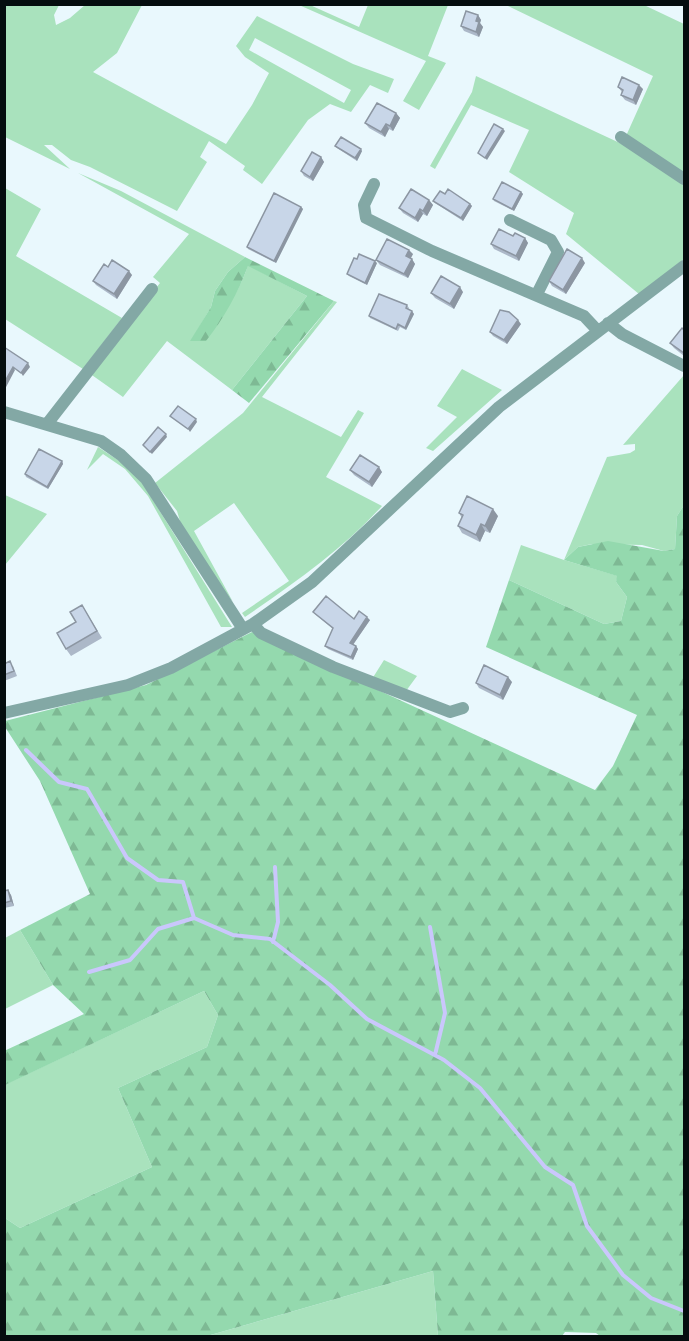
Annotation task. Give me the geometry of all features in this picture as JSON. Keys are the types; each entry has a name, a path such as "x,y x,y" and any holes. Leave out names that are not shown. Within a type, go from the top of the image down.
{"street":[{"path":"621,137 684,178"},
{"path":"374,184 364,205 366,219 432,251 537,294 684,366"},
{"path":"510,220 551,240 558,252 537,294"},
{"path":"5,711 128,685 171,668 248,626 312,582 499,407 684,266"},
{"path":"47,424 152,289"},
{"path":"4,412 101,441 121,455 146,479 248,626 333,667 450,712 463,708"}],"green space":[{"path":"4,5 59,5 54,15 56,25 70,18 85,5 142,5 117,53 93,72 226,144 252,105 269,73 245,57 236,46 257,16 353,64 394,79 388,93 370,85 351,112 330,104 308,120 262,184 243,170 245,166 209,141 200,157 207,162 177,211 90,167 71,160 52,145 44,145 70,169 5,137","holes":["255,38 351,90 344,103 249,50"]},
{"path":"299,5 310,5 359,27 368,5 448,5 428,56 446,63 419,110 403,101 426,61"},
{"path":"506,5 644,5 684,24 684,174 626,136 653,76"},
{"path":"476,76 622,144 684,182 684,259 639,294 566,234 574,213 509,172 529,130 471,105 435,169 430,166 472,92"},
{"path":"78,173 121,191 245,257 228,272 215,291 211,307 191,341 226,308 238,289 248,265 307,296 232,390 167,341 123,397 89,373 160,283 153,277 189,234"},
{"path":"5,188 41,209 16,256 122,318 83,369 5,319"},
{"path":"245,257 334,301 249,403 232,390 307,296 248,266 230,305 206,341 190,341 211,307 215,291 228,272"},
{"path":"334,301 337,302 262,397 341,437 358,410 364,413 326,477 382,506 334,551 245,617 242,613 289,581 234,503 194,531 233,602 212,575 182,528 177,511 155,483 243,413"},
{"path":"462,369 502,390 433,451 426,448 457,417 437,406"},
{"path":"684,375 684,505 677,516 675,549 664,551 642,545 592,544 578,547 564,560 607,457 635,450 635,444 623,445"},
{"path":"98,447 124,464 141,481 232,627 221,627 148,496 125,469 103,454 87,470"},
{"path":"5,495 47,514 5,565"},
{"path":"684,505 684,1336 600,1336 596,1333 565,1332 562,1336 438,1336 433,1271 207,1336 5,1336 5,1218 20,1228 152,1167 118,1088 207,1047 218,1015 204,991 5,1085 4,1051 84,1014 53,985 20,930 90,894 40,781 5,727 5,721 146,685 252,632 595,790 613,766 637,715 486,647 509,580 604,624 621,621 627,597 616,582 617,576 564,560 578,547 608,541 664,551 675,549 677,516"},
{"path":"521,545 618,576 616,582 627,597 621,621 604,624 509,580"},
{"path":"384,660 417,676 406,691 372,679"},
{"path":"20,930 53,985 5,1009 5,938"},
{"path":"204,991 218,1015 207,1047 118,1088 152,1167 20,1228 5,1218 4,1085"},
{"path":"433,1271 438,1336 207,1336"}],"building":[{"path":"466,11 478,15 476,21 479,22 476,32 461,26"},
{"path":"622,77 639,85 633,100 621,95 623,90 618,87"},
{"path":"377,103 396,113 390,126 386,124 381,132 365,123"},
{"path":"494,124 503,129 485,158 478,153"},
{"path":"341,137 361,149 355,158 335,146"},
{"path":"312,152 321,157 310,177 301,171"},
{"path":"502,182 521,192 512,209 493,199"},
{"path":"411,189 429,200 423,211 420,209 415,218 399,208"},
{"path":"448,189 470,204 461,218 433,201 440,191 445,194"},
{"path":"274,193 301,207 274,261 247,247"},
{"path":"499,229 513,236 515,233 525,238 516,256 491,244"},
{"path":"387,239 409,250 406,256 412,259 404,274 376,260"},
{"path":"567,249 582,258 563,290 549,281"},
{"path":"359,254 375,261 365,283 347,274 354,258 357,259"},
{"path":"112,260 129,271 114,294 93,281 104,264 108,267"},
{"path":"441,276 460,287 450,304 431,293"},
{"path":"379,294 407,305 406,308 412,311 405,328 398,324 396,329 369,316"},
{"path":"500,310 509,312 518,320 504,340 490,332"},
{"path":"682,328 684,330 684,353 670,343"},
{"path":"4,347 28,363 21,373 13,367 4,383"},
{"path":"178,406 196,419 188,429 170,416"},
{"path":"158,427 166,434 150,452 143,445"},
{"path":"39,449 62,461 47,487 25,474"},
{"path":"360,455 379,467 369,482 350,470"},
{"path":"467,496 493,509 485,526 481,524 476,535 458,526 463,515 459,513"},
{"path":"326,596 354,619 359,611 367,617 350,643 356,646 351,657 325,646 333,628 313,612"},
{"path":"82,605 97,631 66,649 57,633 76,622 70,612"},
{"path":"10,661 14,671 4,675 4,664"},
{"path":"484,665 508,677 500,695 476,683"},
{"path":"8,890 11,901 4,903 4,891"}],"waterway":[{"path":"26,750 59,782 87,789 127,858 158,880 183,882 194,918 233,935 270,939 330,985 367,1019 444,1060 480,1088 545,1167 573,1185 587,1226 623,1275 651,1298 684,1311"},
{"path":"273,942 278,922 275,867"},
{"path":"89,972 130,960 158,929 194,918"},
{"path":"430,927 445,1013 435,1055"}]}
